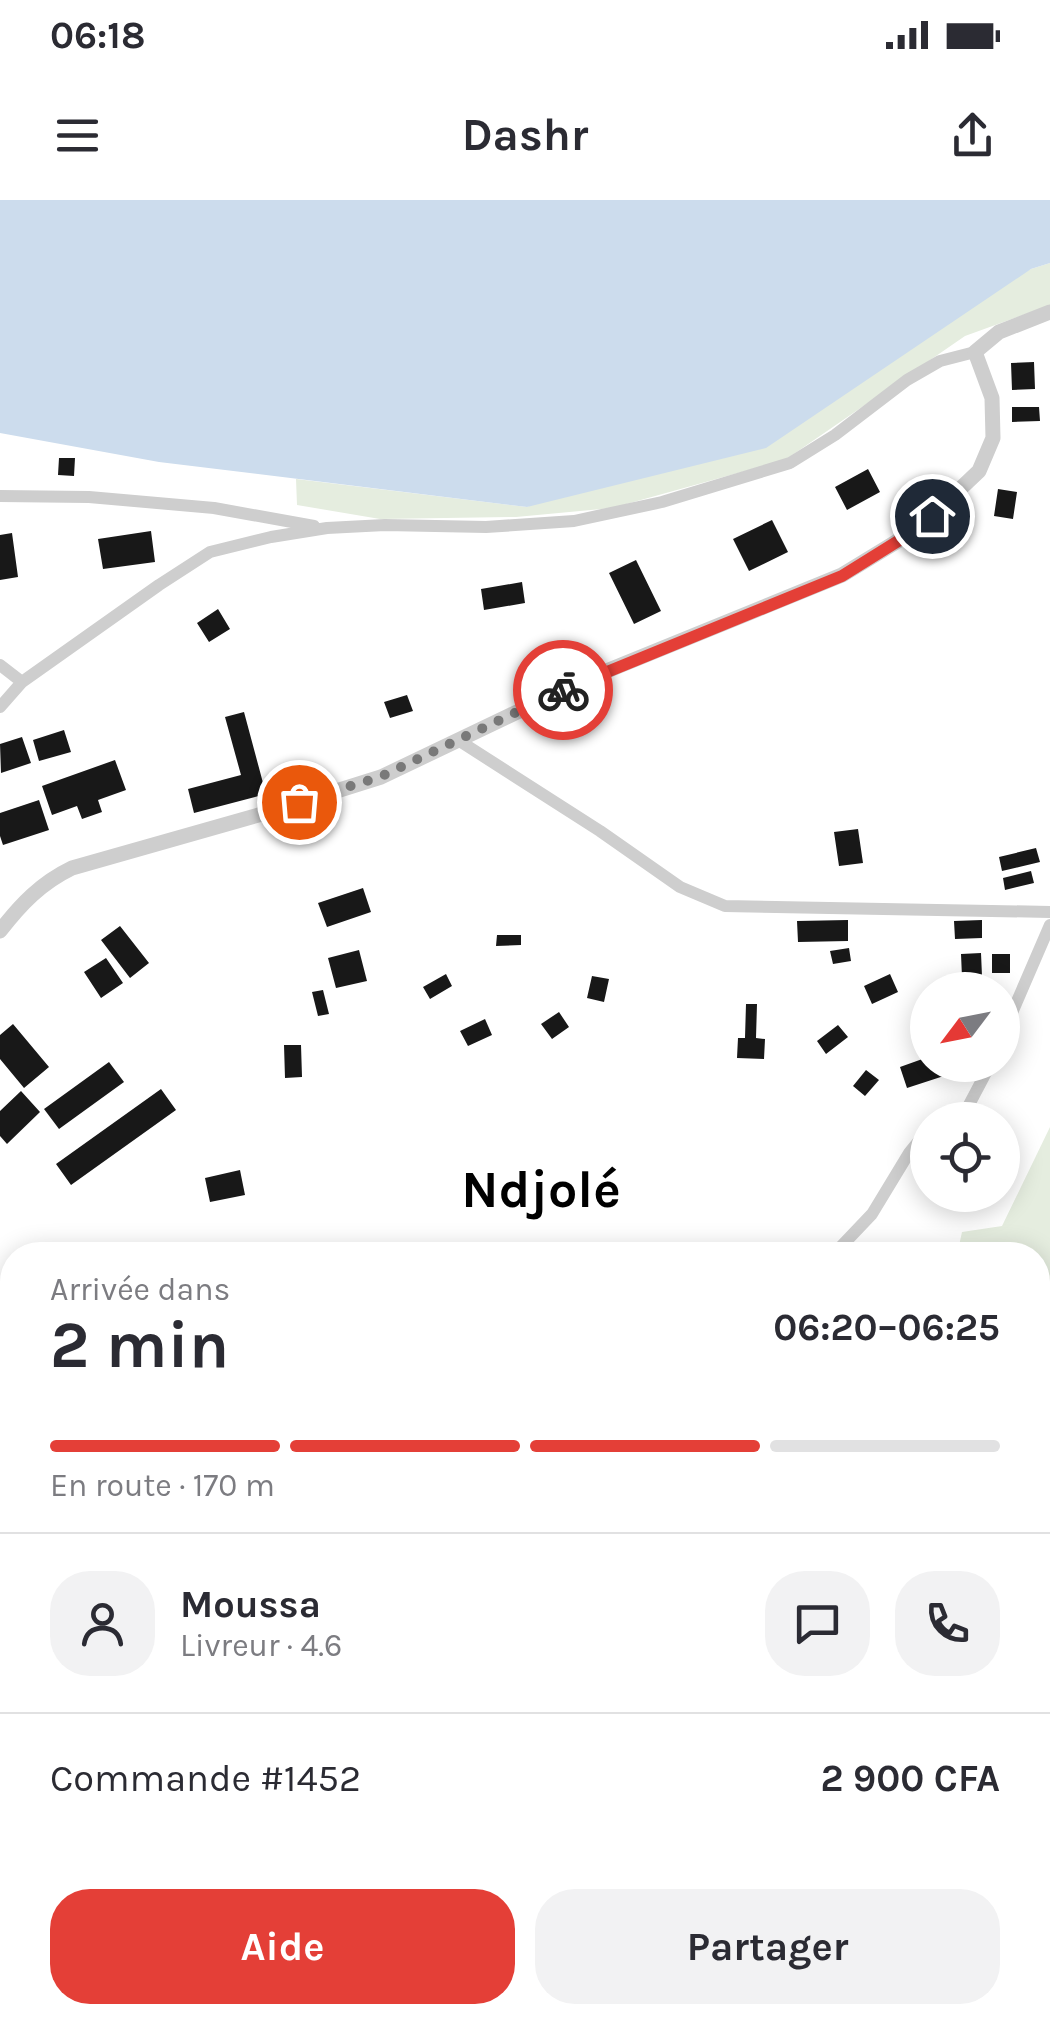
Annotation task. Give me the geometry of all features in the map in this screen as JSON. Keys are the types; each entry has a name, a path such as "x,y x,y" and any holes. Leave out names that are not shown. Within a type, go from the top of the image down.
{"street":[{"path":"0,707 22,682 210,552 327,528 486,527 574,521 662,502 790,463 907,380 940,361 975,352 999,332 1050,312"},
{"path":"0,931 26,898 72,868 380,777 582,681 842,576 919,528 979,471 993,438 992,398 975,352"},
{"path":"0,496 90,497 214,508 327,528"},
{"path":"0,665 22,682"},
{"path":"458,740 600,831 680,888 726,906 1050,912"},
{"path":"1020,994 1050,925"},
{"path":"846,1242 872,1214 910,1151"}],"shaded area":[{"path":"1050,263 1050,305 965,336 785,460 612,508 516,517 380,519 297,505 296,479 527,507"},
{"path":"1050,1127 1050,1242 960,1242 962,1232 1002,1226 1009,1212 1020,1212 1020,1189"}],"water":[{"path":"0,200 1050,200 1050,263 1031,269 766,448 527,507 159,462 0,433"}],"building":[{"path":"1034,362 1035,389 1012,390 1011,363"},
{"path":"1012,407 1039,407 1040,421 1012,422"},
{"path":"59,458 75,458 74,476 58,475"},
{"path":"868,469 880,492 847,510 835,487"},
{"path":"998,489 1017,492 1013,519 994,516"},
{"path":"772,520 788,552 749,571 733,539"},
{"path":"151,531 155,562 103,569 98,539"},
{"path":"12,533 18,577 0,580 0,535"},
{"path":"636,560 661,611 634,624 609,573"},
{"path":"522,582 525,603 484,610 481,589"},
{"path":"218,609 230,629 209,642 197,623"},
{"path":"407,695 413,711 390,718 384,702"},
{"path":"244,712 266,794 194,813 188,789 241,775 225,717"},
{"path":"64,730 71,752 39,761 33,740"},
{"path":"22,737 31,763 1,773 0,744"},
{"path":"115,760 126,790 98,800 102,812 82,819 77,806 52,815 42,786"},
{"path":"39,800 49,830 3,845 0,813"},
{"path":"858,829 863,863 839,866 834,832"},
{"path":"1036,848 1040,862 1002,871 999,857"},
{"path":"1031,871 1034,883 1005,890 1003,878"},
{"path":"363,888 371,912 327,927 318,903"},
{"path":"848,920 848,941 798,942 797,921"},
{"path":"982,920 982,938 955,939 954,921"},
{"path":"120,926 149,963 130,978 101,940"},
{"path":"497,935 521,935 521,945 496,946"},
{"path":"849,948 851,961 833,964 830,951"},
{"path":"359,950 367,981 336,988 328,958"},
{"path":"981,953 982,972 962,972 961,954"},
{"path":"992,954 1010,954 1010,972 992,972"},
{"path":"106,958 123,983 101,998 84,972"},
{"path":"446,974 452,986 430,999 423,987"},
{"path":"890,974 898,992 872,1004 864,986"},
{"path":"592,976 609,979 604,1002 587,998"},
{"path":"323,990 329,1014 318,1016 312,992"},
{"path":"746,1004 757,1004 756,1038 765,1039 764,1059 737,1058 738,1038 745,1038"},
{"path":"559,1012 569,1027 552,1039 541,1024"},
{"path":"485,1019 492,1035 468,1046 460,1031"},
{"path":"13,1024 49,1067 24,1088 0,1059 0,1035"},
{"path":"838,1025 848,1037 826,1054 817,1041"},
{"path":"284,1045 301,1045 302,1077 285,1078"},
{"path":"109,1062 124,1082 59,1129 44,1109"},
{"path":"910,1063 910,1082 925,1082 907,1088 900,1067"},
{"path":"866,1070 879,1080 865,1096 853,1086"},
{"path":"161,1089 176,1110 71,1185 56,1164"},
{"path":"21,1091 40,1112 7,1144 0,1136 0,1111"},
{"path":"240,1170 245,1195 210,1202 205,1178"}],"way so far":[{"path":"299,802 380,777 563,690"}],"district":[{"name":"Ndjolé","path":"541,1189"}],"route":[{"path":"563,690 842,576 932,516"}]}
